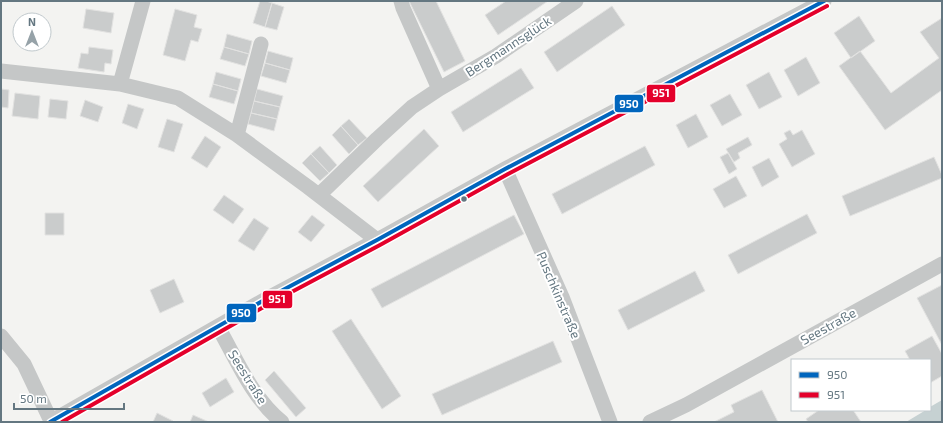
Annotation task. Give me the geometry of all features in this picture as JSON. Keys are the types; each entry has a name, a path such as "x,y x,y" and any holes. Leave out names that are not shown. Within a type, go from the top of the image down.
{"street":[{"path":"120,84 143,1"},
{"path":"402,1 402,8 439,89"},
{"name":"Bergmannsglück","path":"319,195 377,138 406,112 439,89 496,56 576,1"},
{"path":"1,336 24,364 50,422 266,299 377,240 505,169 824,1"},
{"path":"237,135 260,44"},
{"path":"1,71 120,84 178,98 237,135 377,240"},
{"name":"Puschkinstraße","path":"505,169 562,297 610,422"},
{"name":"Seestraße","path":"650,422 686,405 942,264"},
{"name":"Seestraße","path":"218,327 259,400 282,422"}],"shaded area":[{"path":"942,400 942,422 906,422 924,411 931,411 931,406"}],"building":[{"path":"260,1 272,3 265,27 253,23"},
{"path":"409,1 436,1 465,61 444,72"},
{"path":"506,1 548,1 498,35 485,15"},
{"path":"272,3 284,7 277,30 265,27"},
{"path":"612,6 625,25 557,72 544,52"},
{"path":"86,9 114,13 111,33 83,28"},
{"path":"175,9 197,15 194,27 202,29 198,42 191,40 185,61 163,55"},
{"path":"859,16 875,41 851,58 834,33"},
{"path":"942,18 942,90 885,130 839,66 860,51 891,93 939,58 920,32"},
{"path":"227,34 252,41 249,54 224,47"},
{"path":"89,47 113,50 111,64 105,63 104,72 78,68 81,53 88,54"},
{"path":"224,47 249,54 245,66 220,59"},
{"path":"268,51 293,58 290,70 265,63"},
{"path":"806,57 820,83 798,96 784,70"},
{"path":"265,63 290,70 286,83 261,76"},
{"path":"521,68 534,88 463,132 451,112"},
{"path":"216,72 241,79 238,91 213,84"},
{"path":"769,72 782,97 759,109 746,85"},
{"path":"213,84 238,91 234,104 209,97"},
{"path":"1,89 9,90 8,108 1,107"},
{"path":"257,89 283,96 280,107 254,101"},
{"path":"15,93 40,96 38,119 12,116"},
{"path":"730,94 742,115 722,126 710,105"},
{"path":"50,99 68,101 66,119 48,117"},
{"path":"85,100 103,107 98,122 80,116"},
{"path":"254,101 280,107 277,119 251,113"},
{"path":"128,104 144,109 137,129 122,123"},
{"path":"251,113 277,119 274,131 248,124"},
{"path":"696,114 708,137 688,148 676,125"},
{"path":"167,119 183,124 174,152 158,147"},
{"path":"349,119 367,138 358,145 341,126"},
{"path":"341,126 358,145 349,154 332,135"},
{"path":"424,129 439,146 378,202 363,186"},
{"path":"790,130 793,135 802,130 815,154 792,167 779,144 787,139 784,133"},
{"path":"205,136 221,147 207,168 191,158"},
{"path":"748,137 752,145 738,153 740,158 734,162 726,149"},
{"path":"320,146 337,165 329,173 311,154"},
{"path":"645,146 655,165 562,214 552,194"},
{"path":"728,153 737,169 729,174 720,157"},
{"path":"311,154 329,173 320,181 302,163"},
{"path":"934,157 942,178 850,216 842,196"},
{"path":"769,158 779,177 762,187 752,167"},
{"path":"736,176 747,196 724,208 713,189"},
{"path":"224,195 244,209 233,224 213,210"},
{"path":"45,213 64,213 64,235 45,235"},
{"path":"807,214 817,233 738,274 728,255"},
{"path":"312,215 325,225 311,242 298,232"},
{"path":"514,215 524,234 382,308 371,289"},
{"path":"254,218 269,228 254,251 238,241"},
{"path":"695,271 705,291 628,330 618,310"},
{"path":"174,279 184,302 160,313 150,290"},
{"path":"942,285 942,345 917,298"},
{"path":"351,319 401,396 382,409 332,331"},
{"path":"932,336 942,354 942,376 931,382 931,359 909,359 905,351"},
{"path":"553,341 562,362 442,415 432,394"},
{"path":"274,371 306,408 296,417 265,380"},
{"path":"226,378 234,392 210,407 202,393"},
{"path":"762,390 778,422 714,422 734,412 731,405"},
{"path":"818,411 854,411 861,422 808,422 806,419"},
{"path":"157,413 173,421 153,422"},
{"path":"193,415 209,422 190,422"}],"transit line":[{"name":"950","path":"50,422 266,299 377,240 505,169 824,1"},
{"name":"951","path":"62,422 269,304 380,245 508,174 827,6"}]}
